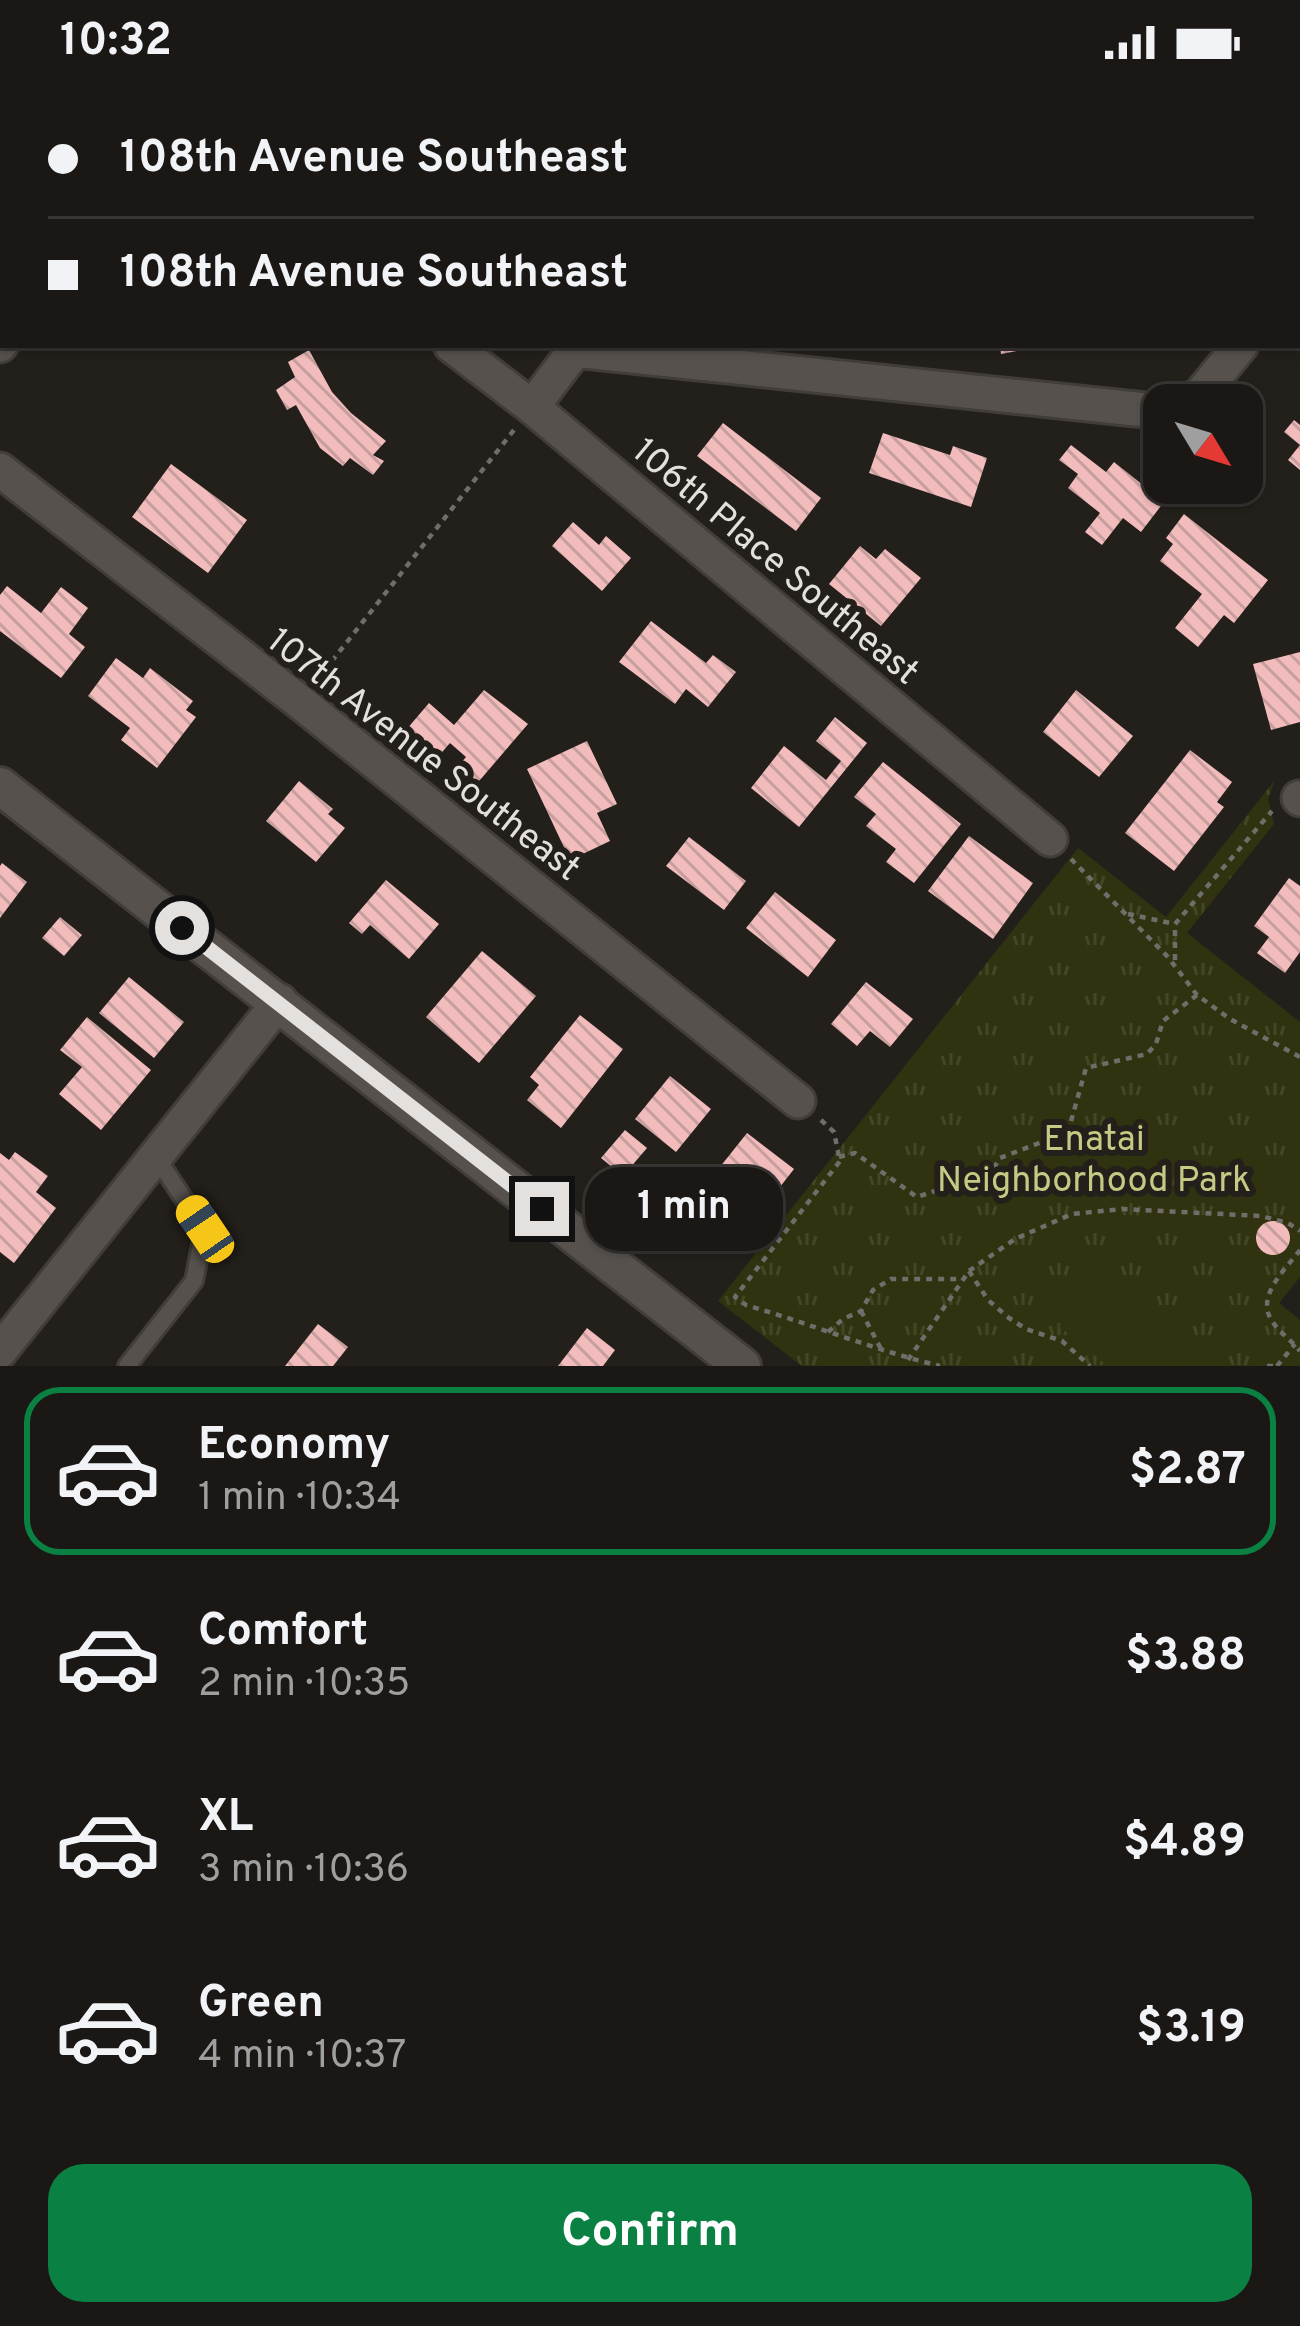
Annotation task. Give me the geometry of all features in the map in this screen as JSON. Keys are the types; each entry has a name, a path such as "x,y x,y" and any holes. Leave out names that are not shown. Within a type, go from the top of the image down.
{"street":[{"name":"106th Place Southeast","path":"455,348 532,406 1050,839"},
{"path":"532,406 577,348 1143,407"},
{"path":"1209,384 1239,348"},
{"name":"107th Avenue Southeast","path":"0,470 300,702 798,1101"},
{"path":"0,786 742,1366"},
{"path":"4,1340 157,1158 280,1001"}],"lane":[{"path":"127,1366 194,1281 205,1229 157,1158"}],"path":[{"path":"300,702 532,406"},
{"path":"1175,966 1175,923 1269,813 1300,799"},
{"path":"1050,839 1175,966 1197,995 1300,1057"},
{"path":"1125,914 1175,923"},
{"path":"838,1157 855,1153 917,1198 959,1183 991,1188 998,1181 995,1166 1000,1158 1068,1132 1086,1068 1147,1054 1163,1021 1197,995"},
{"path":"798,1101 834,1132 836,1167 735,1297 746,1305 908,1360 940,1366"},
{"path":"908,1360 969,1271 1015,1239 1072,1214 1092,1210 1261,1216 1300,1231"},
{"path":"1272,1366 1298,1347 1272,1322 1266,1305 1300,1250"},
{"path":"969,1271 988,1300 1009,1318 1062,1341 1090,1366"},
{"path":"829,1332 861,1311 873,1290 891,1279 961,1279"},
{"path":"861,1311 882,1351"}],"green space":[{"name":"Enatai Neighborhood Park","path":"1275,780 1268,799 1274,824 1187,933 1300,1022 1300,1277 1279,1303 1300,1320 1300,1366 802,1366 718,1301 1078,848 1166,917"},
{"path":"1105,1271 1196,1347 1180,1366 1108,1366 1059,1326"}],"building":[{"path":"1000,348 1033,348 1001,354"},
{"path":"309,350 332,392 386,441 373,455 384,461 373,475 350,458 343,466 320,448 296,405 287,410 276,390 295,377 288,362"},
{"path":"1294,420 1300,425 1300,445 1284,432"},
{"path":"723,423 821,498 796,531 697,456"},
{"path":"883,433 950,455 953,446 987,458 971,507 869,473"},
{"path":"1071,445 1106,472 1114,462 1143,485 1143,504 1162,504 1141,532 1123,518 1102,545 1085,532 1100,513 1068,488 1078,474 1059,460"},
{"path":"1300,445 1300,470 1288,460"},
{"path":"171,464 247,520 208,573 132,517"},
{"path":"1184,514 1268,580 1234,623 1224,615 1198,647 1175,628 1202,594 1160,561 1173,544 1166,538"},
{"path":"573,522 599,545 606,536 631,558 602,591 552,546"},
{"path":"860,546 876,559 885,549 921,578 881,626 829,584"},
{"path":"7,586 41,613 61,587 88,608 69,634 85,647 61,678 0,631 0,595"},
{"path":"651,621 706,663 713,655 736,672 708,707 686,689 675,704 619,662"},
{"path":"1300,652 1300,722 1271,730 1253,664"},
{"path":"116,658 143,678 150,668 193,701 186,710 196,717 157,768 121,740 130,728 88,696"},
{"path":"484,690 528,724 474,787 455,770 466,757 450,743 437,758 406,730 429,703 454,725"},
{"path":"1076,690 1133,736 1099,777 1043,732"},
{"path":"835,717 867,743 799,827 751,788 784,746 826,780 841,761 816,741"},
{"path":"587,741 617,804 597,813 610,841 570,860 527,769"},
{"path":"1190,750 1232,782 1217,802 1224,807 1174,871 1125,833"},
{"path":"883,762 961,824 914,883 886,862 896,849 866,826 876,814 854,797"},
{"path":"299,781 333,809 328,814 345,828 316,862 266,821"},
{"path":"969,836 1033,883 993,939 928,891"},
{"path":"689,837 746,881 724,910 666,866"},
{"path":"2,863 27,882 0,918 0,866"},
{"path":"1289,878 1300,886 1300,952 1285,973 1257,953 1269,937 1254,926"},
{"path":"386,880 439,924 409,959 370,925 362,934 349,923"},
{"path":"775,892 836,940 808,977 746,928"},
{"path":"60,917 82,935 64,956 42,938"},
{"path":"482,951 536,996 479,1063 426,1017"},
{"path":"129,977 184,1022 154,1058 99,1013"},
{"path":"866,982 913,1019 890,1047 870,1031 857,1046 831,1024"},
{"path":"580,1015 623,1049 561,1128 527,1100 539,1085 530,1077"},
{"path":"87,1017 151,1070 101,1130 59,1094 82,1067 60,1050"},
{"path":"670,1076 711,1109 676,1152 635,1119"},
{"path":"625,1130 647,1148 623,1176 601,1158"},
{"path":"747,1133 794,1169 755,1219 708,1182"},
{"path":"15,1152 48,1176 36,1192 56,1208 14,1263 0,1252 0,1153 9,1160"},
{"path":"708,1199 734,1219 713,1248 686,1228"},
{"path":"1273,1221 1285,1226 1290,1238 1285,1250 1273,1255 1261,1250 1256,1238 1261,1226"},
{"path":"318,1324 348,1347 333,1366 285,1366"},
{"path":"587,1328 615,1350 603,1366 558,1366"}],"route":[{"path":"182,928 542,1209"}]}
